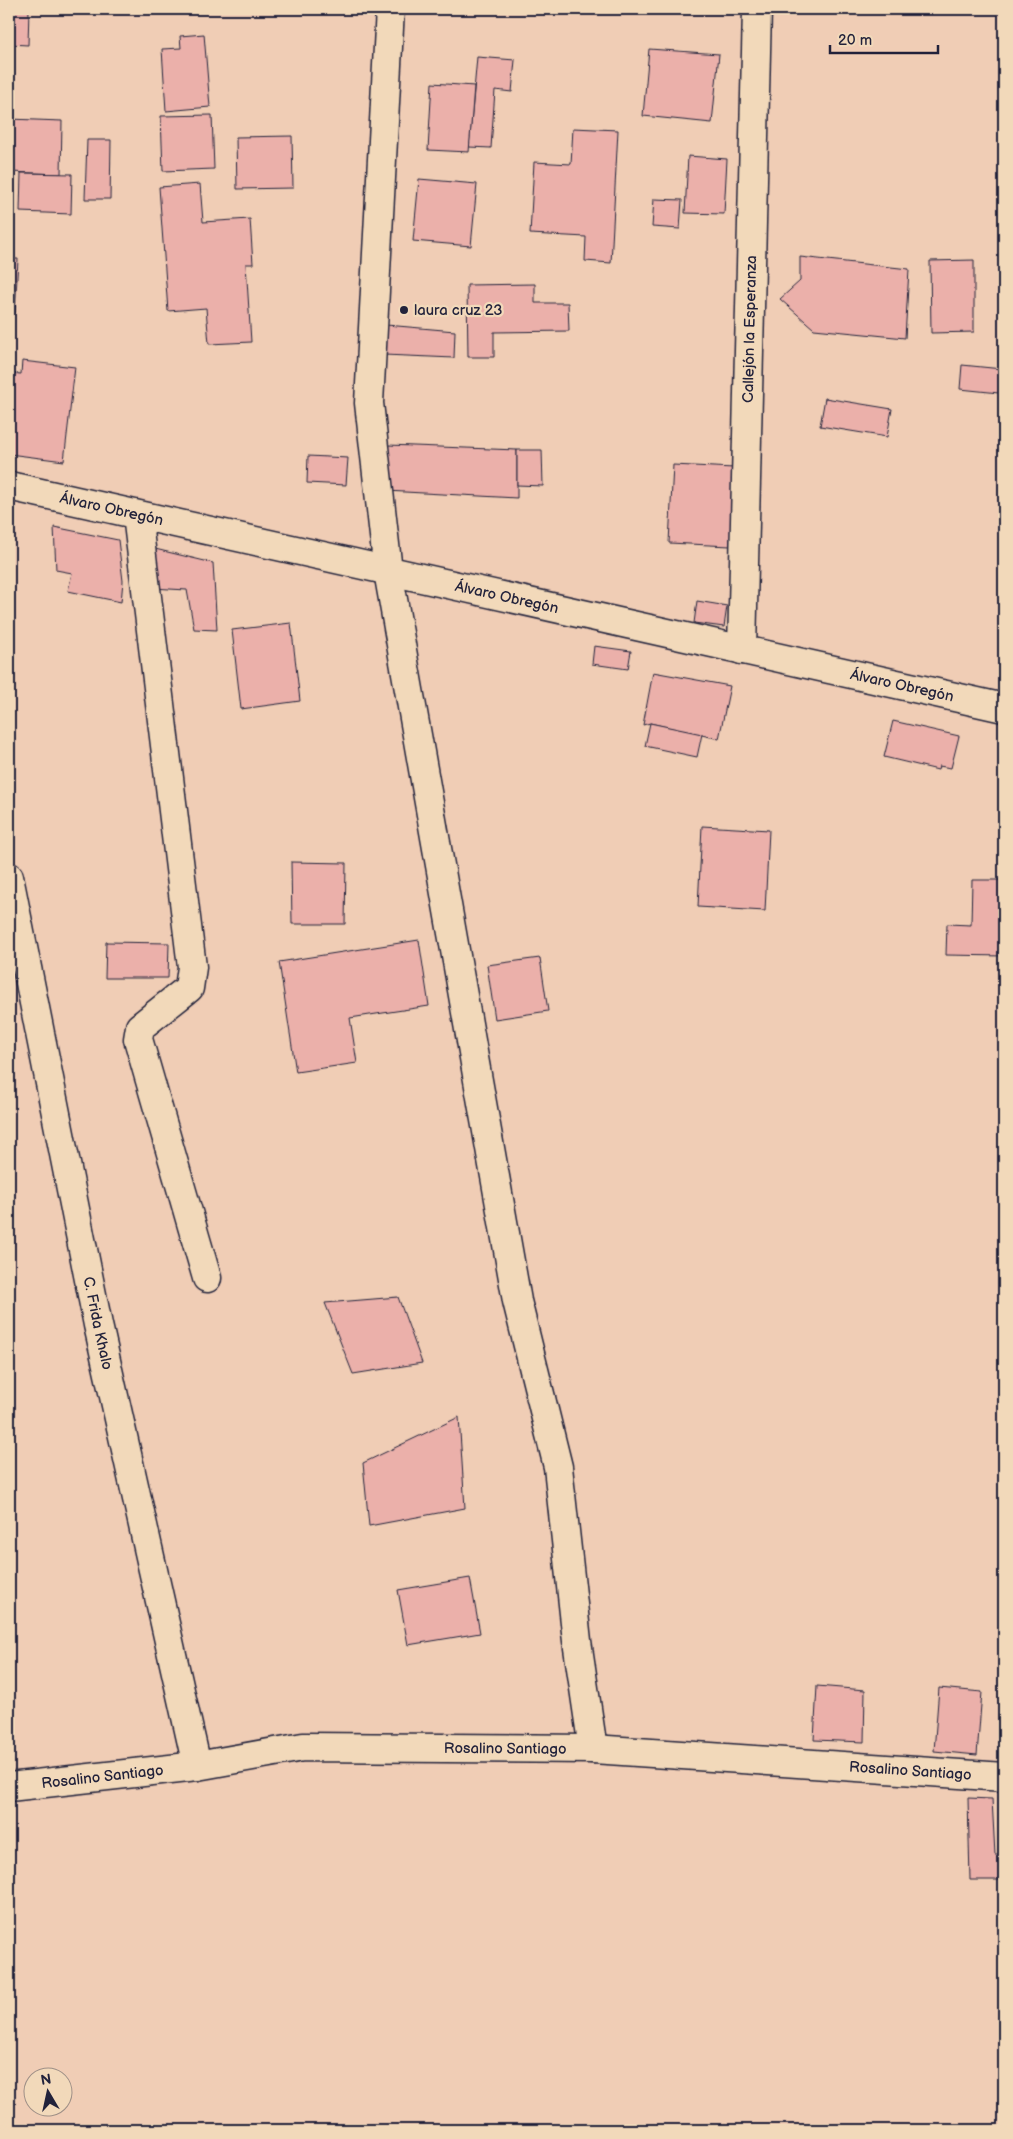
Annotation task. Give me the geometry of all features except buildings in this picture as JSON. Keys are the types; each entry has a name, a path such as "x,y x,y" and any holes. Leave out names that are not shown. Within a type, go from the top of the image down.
{"street":[{"path":"390,9 369,403 388,571 517,1301 558,1466 577,1642 593,1749"},
{"name":"Callejón la Esperanza","path":"742,650 757,9"},
{"name":"Álvaro Obregón","path":"9,486 1004,708"},
{"path":"137,515 192,967 189,988 140,1027 138,1039 207,1278"},
{"name":"C. Frida Khalo","path":"9,877 98,1325 197,1766"},
{"name":"Rosalino Santiago","path":"9,1788 197,1766 303,1747 593,1749 1004,1777"}],"place":[{"name":"laura cruz 23","path":"404,310"}]}
